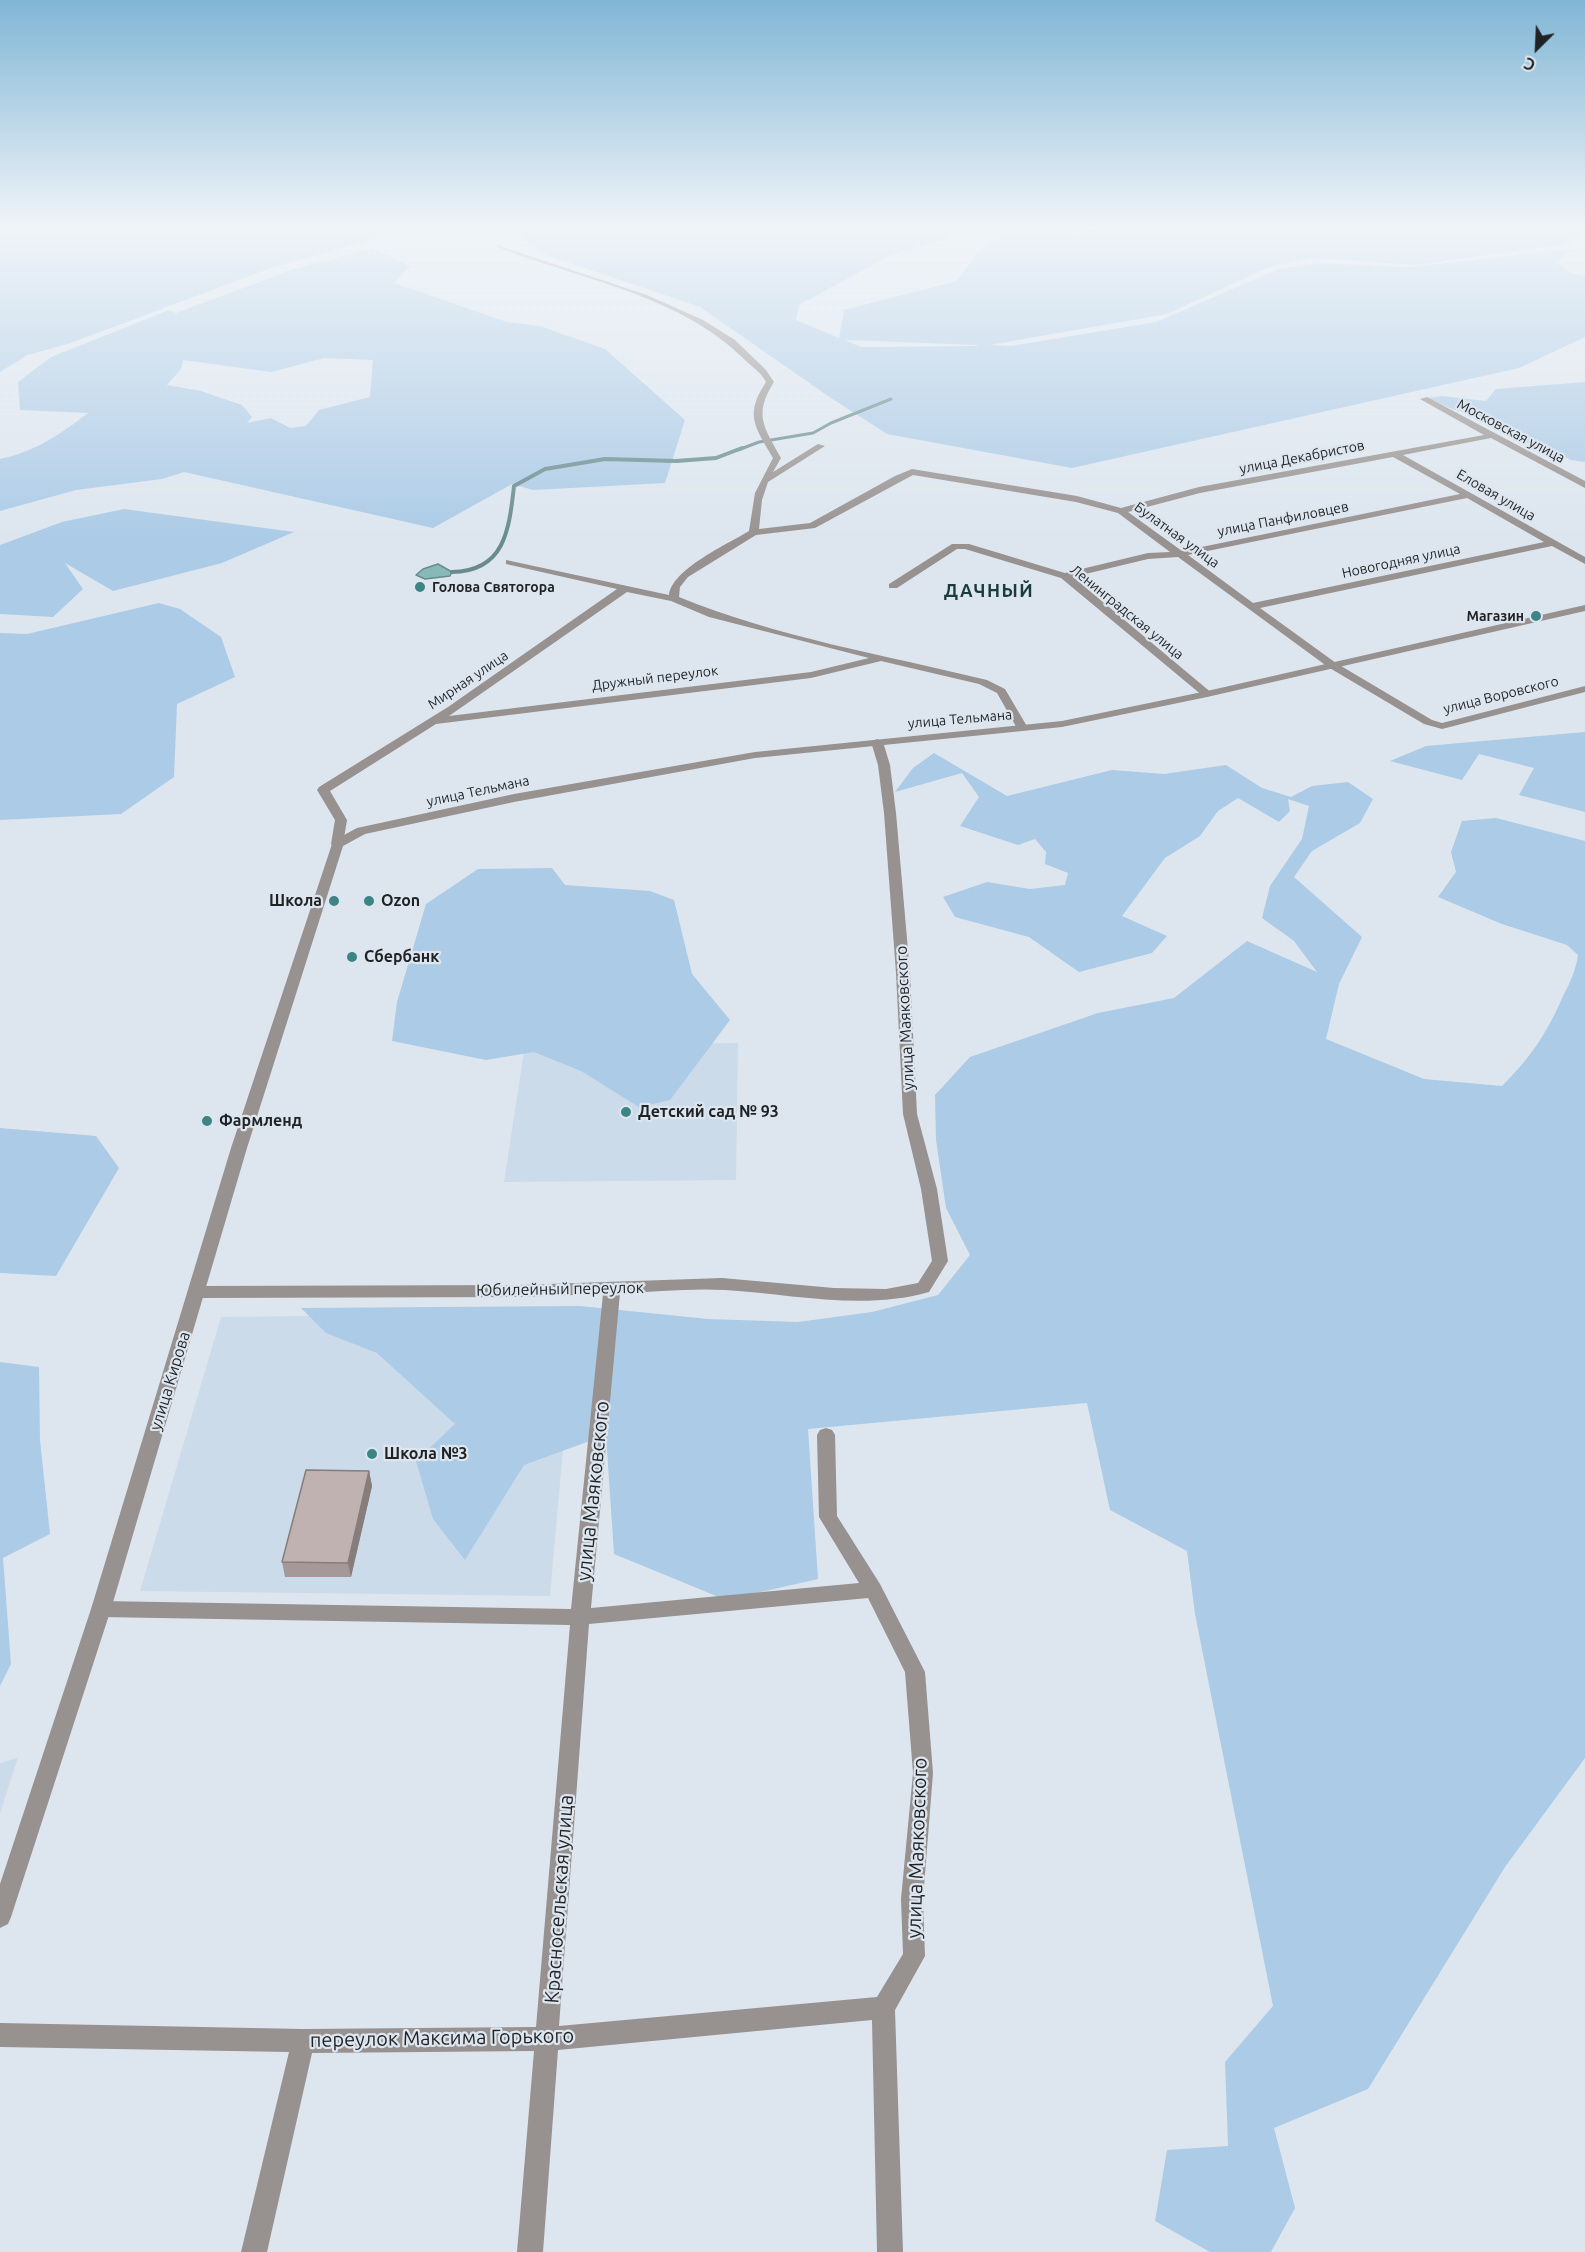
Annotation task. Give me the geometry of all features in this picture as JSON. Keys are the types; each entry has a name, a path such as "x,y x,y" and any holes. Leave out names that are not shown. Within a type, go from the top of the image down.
{"street":[{"path":"674,599 675,588 684,575 754,532 760,484 777,458 756,417 759,398 770,382 765,371 727,338 714,330"},
{"name":"Московская улица","path":"1424,399 1585,485"},
{"name":"улица Декабристов","path":"1122,511 1199,490 1490,436"},
{"path":"760,484 821,446"},
{"name":"Еловая улица","path":"1393,453 1585,561"},
{"name":"Булатная улица","path":"754,532 812,526 912,472 1077,499 1122,511 1332,665"},
{"name":"улица Панфиловцев","path":"1065,576 1148,556 1180,554 1470,495"},
{"name":"Новогодняя улица","path":"1253,606 1554,543"},
{"name":"Ленинградская улица","path":"893,586 955,546 966,546 1065,576 1208,694"},
{"path":"509,561 674,599 713,615 983,682 1001,691 1022,728"},
{"name":"Мирная улица","path":"323,790 434,721 626,588"},
{"name":"улица Тельмана","path":"337,844 361,831 514,798 755,754 1062,724 1208,694 1585,608"},
{"name":"Дружный переулок","path":"434,721 811,675 879,658"},
{"name":"улица Воровского","path":"1332,665 1428,722 1442,726 1585,689"},
{"name":"улица Маяковского","path":"877,742 884,765 890,813 903,973 910,1114 929,1189 940,1261 922,1288"},
{"name":"улица Кирова","path":"0,1917 101,1609 238,1148 337,844 341,820 323,790"},
{"name":"Юбилейный переулок","path":"197,1292 519,1291 722,1284 834,1294 886,1295 922,1288"},
{"name":"улица Маяковского","path":"580,1617 612,1288"},
{"name":"улица Маяковского","path":"826,1435 828,1516 873,1590 915,1672 923,1773 912,1899 914,1956 883,2008"},
{"path":"101,1609 580,1617 873,1590"},
{"name":"Красносельская улица","path":"530,2252 580,1617"},
{"path":"883,2008 890,2252"},
{"name":"переулок Максима Горького","path":"0,2035 303,2041 548,2039 883,2008"},
{"path":"254,2252 303,2041"}],"shaded area":[{"path":"0,330 105,330 68,344 27,355 0,372"},
{"path":"119,330 552,330 605,349 685,420 665,483 533,490 512,484 433,528 184,472 162,479 76,490 0,511 0,459 24,452 47,441 88,413 20,410 18,382 51,357","holes":["324,358 373,360 370,397 319,410 306,426 290,428 271,418 247,423 252,417 242,405 201,391 167,385 181,369 183,360 271,372"]},
{"path":"733,330 820,330 839,338 840,330 1075,330 990,345 1011,346 1107,330 1585,330 1585,337 1519,368 1072,468 887,434","holes":["845,340 977,345 861,347"]},
{"path":"1585,382 1585,462 1571,460 1545,447 1523,442 1506,433 1496,421 1452,409 1427,398 1442,396 1486,401 1496,389"},
{"path":"124,509 294,532 222,563 113,591 65,563 83,589 53,617 0,614 0,545 62,522"},
{"path":"438,564 452,572 450,576 425,579 416,575 423,569"},
{"path":"159,603 180,609 221,637 235,677 177,704 174,777 121,814 0,820 0,633 27,634"},
{"path":"1585,732 1585,812 1519,795 1534,768 1479,754 1462,780 1390,761 1426,746"},
{"path":"934,753 1007,796 1112,770 1164,774 1226,765 1262,788 1291,797 1312,786 1348,782 1373,799 1360,823 1312,851 1294,877 1362,937 1339,984 1326,1039 1424,1079 1502,1086 1530,1054 1545,1032 1571,980 1578,955 1567,945 1502,924 1438,897 1456,872 1451,852 1462,821 1496,818 1585,841 1585,1758 1505,1867 1368,2089 1274,2128 1295,2208 1271,2252 1210,2252 1155,2221 1167,2150 1228,2146 1225,2062 1273,2006 1195,1614 1187,1551 1110,1510 1087,1403 808,1429 818,1579 726,1600 614,1554 606,1435 524,1465 465,1560 433,1519 416,1461 455,1424 377,1353 326,1333 301,1308 580,1306 708,1319 798,1322 872,1312 938,1295 970,1255 946,1208 936,1140 935,1095 970,1057 1098,1013 1174,998 1247,941 1317,972 1294,941 1262,918 1270,886 1302,839 1309,806 1288,799 1290,811 1279,822 1238,798 1218,811 1200,836 1165,858 1122,916 1167,936 1152,953 1079,972 1029,937 955,917 943,897 987,882 1030,889 1065,885 1068,873 1045,864 1046,852 1035,839 1018,845 960,826 979,797 962,773 895,792 913,768"},
{"path":"552,868 565,885 650,891 674,900 692,974 730,1020 670,1100 639,1107 581,1071 534,1052 486,1060 392,1041 397,1002 426,904 478,869"},
{"name":"Детский сад № 93","path":"738,1043 736,1180 504,1182 525,1045"},
{"path":"0,1128 96,1136 119,1168 56,1276 0,1273"},
{"name":"Школа №3","path":"575,1313 550,1596 140,1591 221,1317"},
{"path":"0,1362 39,1367 40,1440 50,1534 3,1558 11,1664 0,1686"},
{"path":"18,1758 0,1813 0,1763"}],"building":[{"path":"306,1470 369,1471 348,1563 282,1562"}],"waterway":[{"path":"738,450 759,442 813,433 831,423 891,399"},
{"path":"452,572 470,570 494,556 506,532 514,486 545,469 605,459 676,461 716,458 742,448"}],"place":[{"name":"Голова Святогора","path":"420,587"},
{"name":"Магазин","path":"1536,616"},
{"name":"Школа","path":"334,901"},
{"name":"Ozon","path":"369,901"},
{"name":"Сбербанк","path":"352,957"},
{"name":"Детский сад № 93","path":"626,1112"},
{"name":"Фармленд","path":"207,1121"},
{"name":"Школа №3","path":"372,1454"}],"district":[{"name":"ДАЧНЫЙ","path":"989,591"}]}
